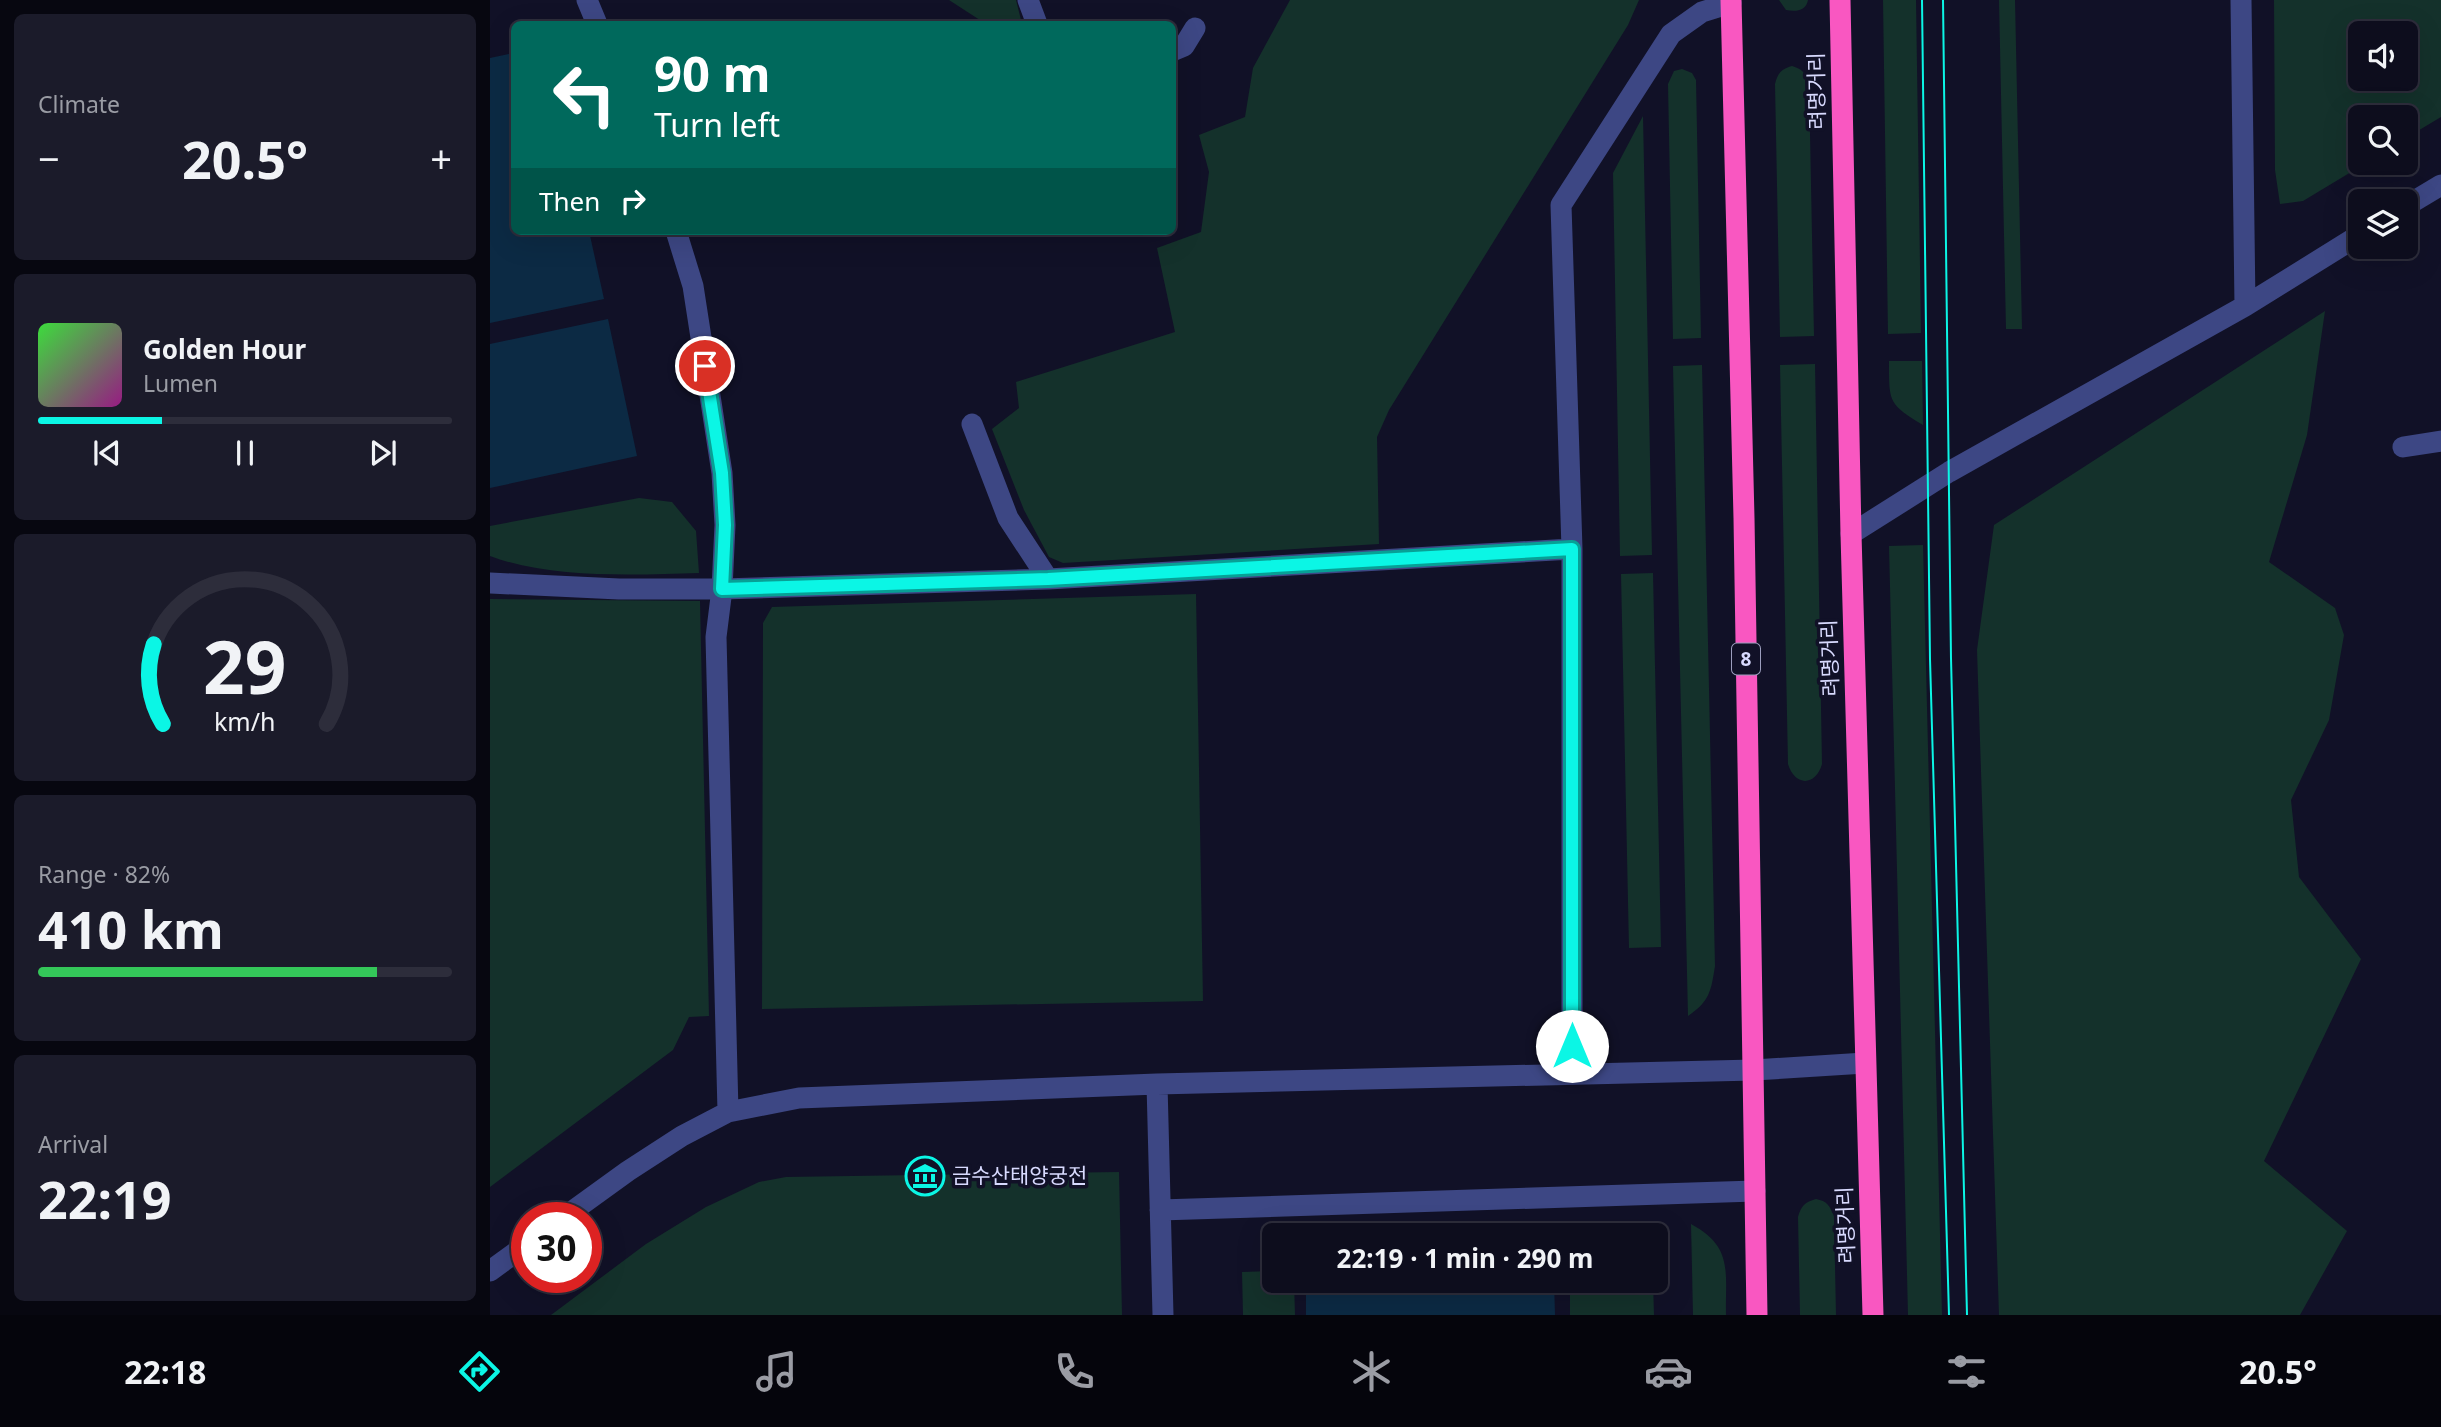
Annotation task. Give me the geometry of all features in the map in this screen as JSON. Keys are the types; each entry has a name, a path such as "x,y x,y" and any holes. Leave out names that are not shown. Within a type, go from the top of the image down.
{"highway":[{"name":"려명거리","path":"1840,0 1851,534 1873,1315"},
{"name":"8","path":"1731,2 1757,1315"}],"street":[{"path":"587,0 596,21"},
{"path":"1028,0 1036,21"},
{"path":"2241,0 2245,306"},
{"path":"1572,1073 1572,549 1561,205 1671,34 1702,12 1731,2"},
{"path":"1176,49 1184,46 1195,28"},
{"path":"2418,201 2437,192"},
{"path":"677,235 693,286 722,473 725,525 722,589 716,636 728,1112"},
{"path":"1851,534 1949,472 2245,306 2348,242"},
{"path":"972,424 1008,518 1048,579"},
{"path":"2403,447 2441,441"},
{"path":"490,583 619,589 722,589 1048,579 1572,549"},
{"path":"585,1202 682,1136 728,1112 813,1098 1157,1084 1754,1070 1866,1063"},
{"path":"1157,1084 1163,1315"},
{"path":"1160,1209 1755,1191"},
{"path":"490,1271 511,1256"}],"green space":[{"path":"949,0 1016,0 1021,21 981,21"},
{"path":"1290,0 1639,0 1628,25 1389,410 1377,437 1379,544 1063,563 1049,557 1024,510 992,429 1019,408 1016,382 1175,332 1157,248 1201,232 1209,172 1199,135 1245,117 1253,68"},
{"path":"1779,0 1808,0 1803,9 1793,11 1786,10"},
{"path":"1883,0 1916,0 1921,333 1888,334"},
{"path":"1999,0 2015,0 2022,329 2006,329"},
{"path":"2274,0 2441,0 2441,117 2418,131 2418,105 2348,105 2348,174 2303,201 2280,204 2275,170"},
{"path":"1792,66 1803,72 1809,83 1814,336 1780,337 1775,84 1780,72"},
{"path":"1682,69 1692,73 1696,80 1701,338 1673,339 1668,84 1674,71"},
{"path":"1643,116 1652,555 1620,556 1613,173"},
{"path":"2325,311 2307,435 2269,562 2335,608 2344,635 2329,720 2291,800 2299,877 2361,959 2264,1161 2347,1231 2300,1315 1999,1315 1977,650 1994,525"},
{"path":"1889,361 1922,361 1923,425 1903,412 1893,400 1889,385"},
{"path":"1815,364 1822,764 1815,777 1805,781 1795,777 1788,764 1780,365"},
{"path":"1702,365 1715,966 1708,995 1688,1016 1673,366"},
{"path":"639,498 672,502 696,531 699,573 620,575 566,572 539,569 490,556 490,526"},
{"path":"1923,545 1942,1315 1908,1315 1889,546"},
{"path":"1653,573 1661,947 1629,948 1621,574"},
{"path":"1196,594 1203,1001 762,1009 763,623 772,607"},
{"path":"490,599 700,601 709,1016 689,1017 673,1050 490,1187"},
{"path":"1119,1172 1122,1315 551,1315 580,1293 602,1293 602,1277 646,1244 706,1207 759,1182 786,1177"},
{"path":"1816,1199 1828,1204 1834,1216 1836,1315 1800,1315 1798,1217 1804,1205"},
{"path":"1691,1224 1705,1233 1721,1252 1726,1274 1726,1315 1693,1315"},
{"path":"1262,1271 1262,1293 1294,1293 1295,1315 1243,1315 1242,1272"},
{"path":"1570,1293 1653,1293 1654,1315 1570,1315"}],"water":[{"path":"511,54 511,235 590,235 604,299 490,323 490,58"},
{"path":"608,319 637,456 490,488 490,344"},
{"path":"1306,1293 1554,1293 1555,1315 1306,1315"}],"tram line":[{"path":"1922,0 1930,659 1949,1315"},
{"path":"1943,0 1951,658 1967,1315"}],"place":[{"name":"금수산태양궁전","path":"925,1176"}],"route":[{"path":"705,366 722,473 725,525 722,589 1048,579 1572,549 1572,1046"}]}
